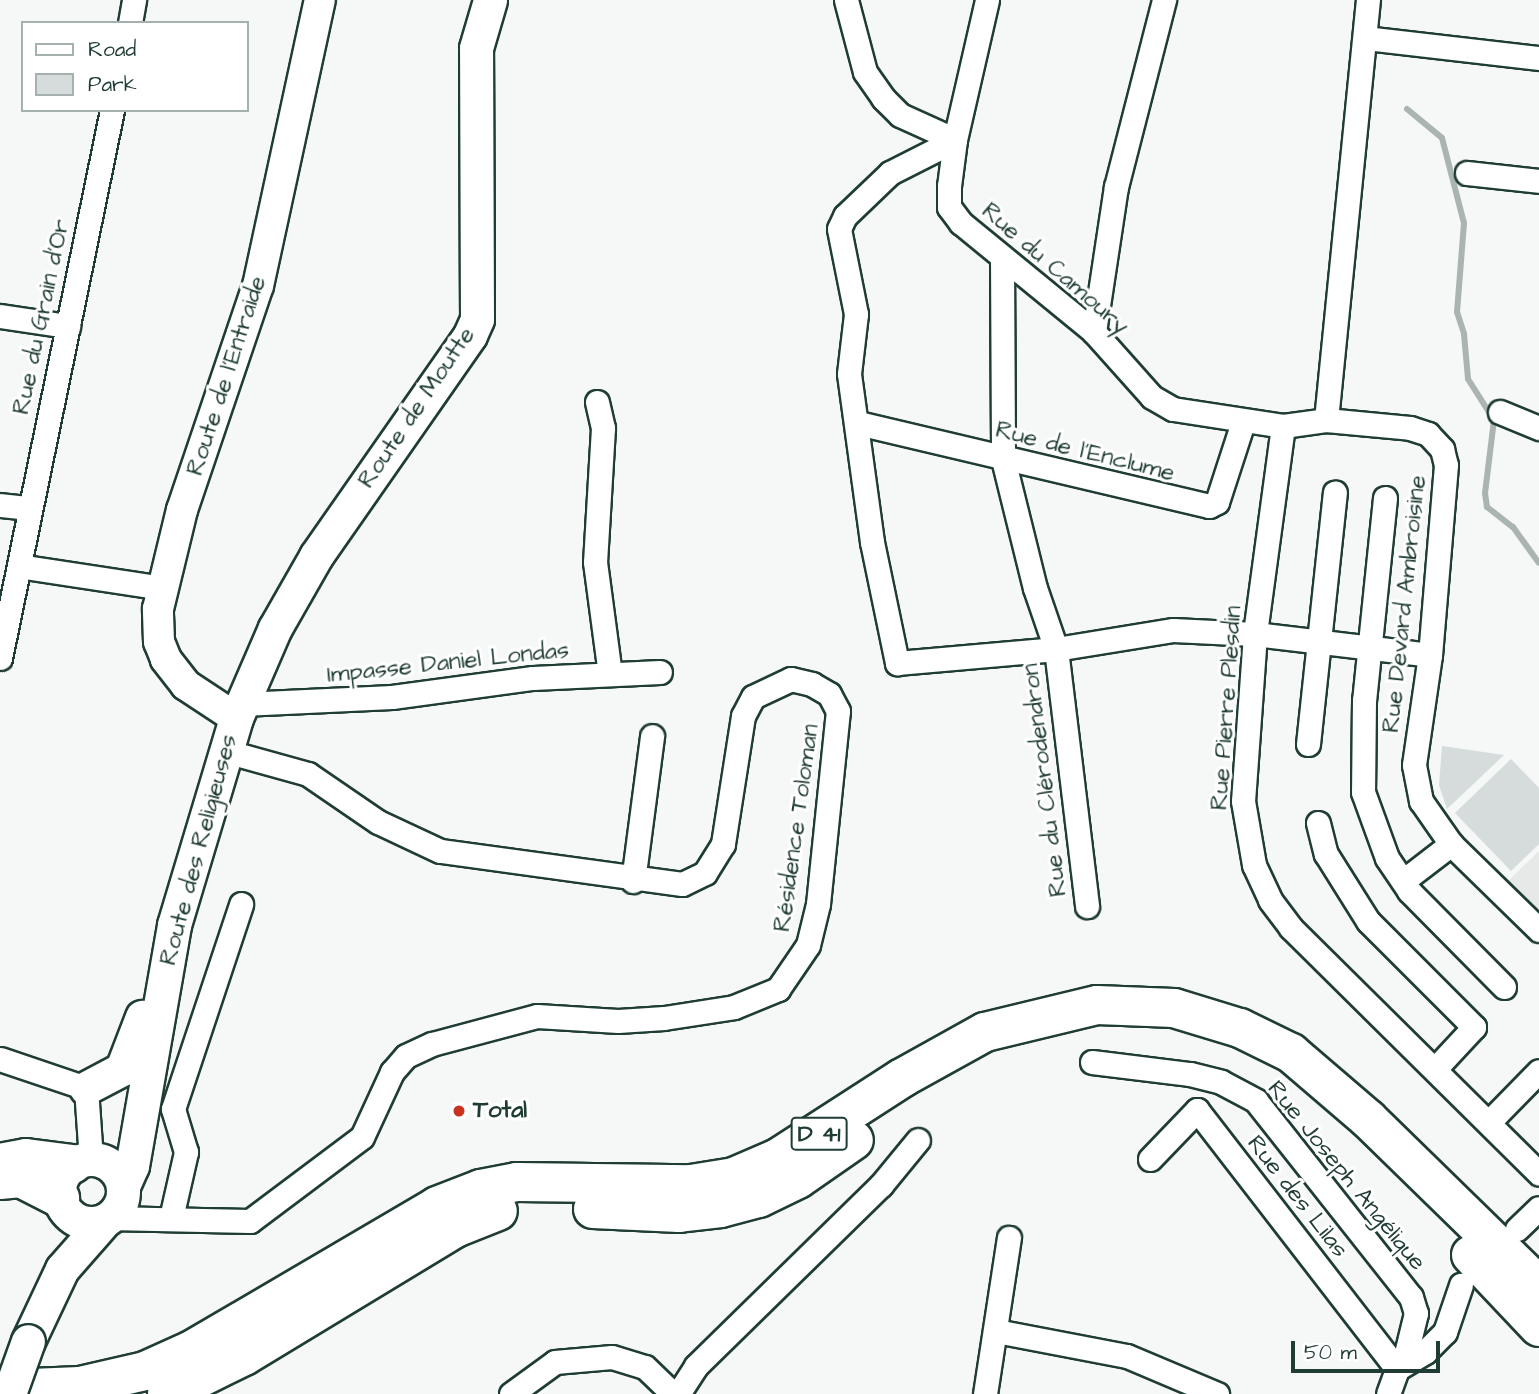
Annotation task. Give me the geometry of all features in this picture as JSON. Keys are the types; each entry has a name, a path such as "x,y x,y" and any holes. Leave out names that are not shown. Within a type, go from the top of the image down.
{"highway":[{"name":"D 41","path":"20,1391 80,1386 145,1371 180,1355 437,1206 481,1189 517,1182 691,1184 734,1177 778,1158 902,1078 975,1037 1035,1017 1097,1005 1174,1009 1240,1027 1291,1053 1368,1119 1538,1284"},
{"name":"D 41","path":"167,1394 244,1356 454,1228 499,1210 537,1205 679,1213 759,1198 798,1179 929,1090 1003,1051 1048,1036 1114,1028 1223,1047 1261,1063 1310,1097 1539,1327"},
{"path":"0,1163 26,1157 77,1175"},
{"path":"0,1180 77,1175"}],"main road":[{"name":"Route de Moutte","path":"239,711 275,628 316,556 477,319 476,48 489,0"},
{"name":"Route des Religieuses","path":"20,1391 28,1341 62,1269 115,1205 132,1166 174,925 239,711"},
{"path":"86,1101 122,1069 174,925"},
{"path":"77,1175 139,1121"},
{"path":"117,1171 115,1205 78,1220 77,1175 117,1171"},
{"name":"Route des Religieuses","path":"62,1269 77,1175"}],"street":[{"path":"130,21 134,0"},
{"name":"Route de l'Entraide","path":"239,711 198,695 166,659 156,626 162,588 182,510 258,286 320,0"},
{"path":"846,0 864,72 883,98 900,116 955,140"},
{"name":"Rue du Camoury","path":"987,0 955,140 949,207 1002,257 1094,332 1152,397 1173,409 1240,421"},
{"path":"1094,332 1116,187 1164,0"},
{"path":"1326,420 1368,0"},
{"path":"1365,38 1539,58"},
{"name":"Rue du Grain d'Or","path":"0,658 112,112"},
{"path":"955,140 890,173 845,216 839,229 856,314 849,374 858,423 872,542 897,663 1056,649 1173,630 1255,634 1430,655"},
{"path":"1467,173 1539,181"},
{"name":"Rue du Clérodendron","path":"1002,257 1003,459 1035,587 1056,649 1087,906"},
{"path":"0,316 68,326"},
{"path":"597,402 603,428 595,562 610,674"},
{"path":"1500,412 1539,428"},
{"name":"Rue Devard Ambroisine","path":"1240,421 1283,426 1326,420 1410,428 1427,434 1442,449 1446,466 1430,655 1414,765 1420,801 1451,844 1539,930"},
{"name":"Rue de l'Enclume","path":"858,423 1209,506 1217,502 1240,421"},
{"name":"Rue Pierre Plesdin","path":"1283,426 1255,634 1243,801 1254,865 1270,900 1291,928 1539,1173"},
{"path":"1308,744 1335,492"},
{"path":"1385,498 1369,646 1363,792 1387,858 1403,881 1504,987"},
{"path":"0,505 30,508"},
{"path":"19,566 162,588"},
{"name":"Impasse Daniel Londas","path":"239,711 392,697 533,678 660,672"},
{"name":"Résidence Toloman","path":"115,1205 171,1218 250,1221 362,1137 392,1073 406,1056 432,1044 537,1016 618,1021 664,1018 734,1007 778,989 808,945 818,904 838,750 838,711 828,694 812,684 790,679 753,697 743,716 723,844 705,873 682,884 633,881 440,851 378,822 308,774 225,751"},
{"path":"633,881 652,736"},
{"path":"1318,823 1326,854 1368,920 1474,1027 1435,1069"},
{"path":"1403,881 1451,844"},
{"path":"171,1218 186,1152 173,1109 241,904"},
{"path":"0,1059 86,1101 77,1175"},
{"name":"Rue Joseph Angélique","path":"1092,1062 1190,1073 1222,1082 1256,1101 1411,1297 1416,1313 1401,1365 1388,1394"},
{"path":"1489,1122 1539,1070"},
{"name":"Rue des Lilas","path":"1150,1159 1196,1110 1401,1365"},
{"path":"511,1394 555,1362 612,1357 645,1367 675,1394 696,1366 881,1185 918,1140"},
{"path":"1517,1229 1539,1208"},
{"path":"985,1394 1009,1238"},
{"path":"1401,1365 1425,1352 1445,1332 1461,1285"},
{"path":"996,1331 1127,1356 1217,1394"}],"shaded area":[{"path":"1539,851 1539,915 1507,882"}],"green space":[{"path":"1442,746 1504,755 1447,809 1439,785"},
{"path":"1511,759 1539,788 1539,844 1511,871 1455,813"}],"waterway":[{"path":"1407,109 1442,138 1464,223 1457,312 1464,334 1468,379 1494,420 1485,493 1487,507 1513,527 1539,563"}],"place":[{"name":"Total","path":"459,1111"}]}
